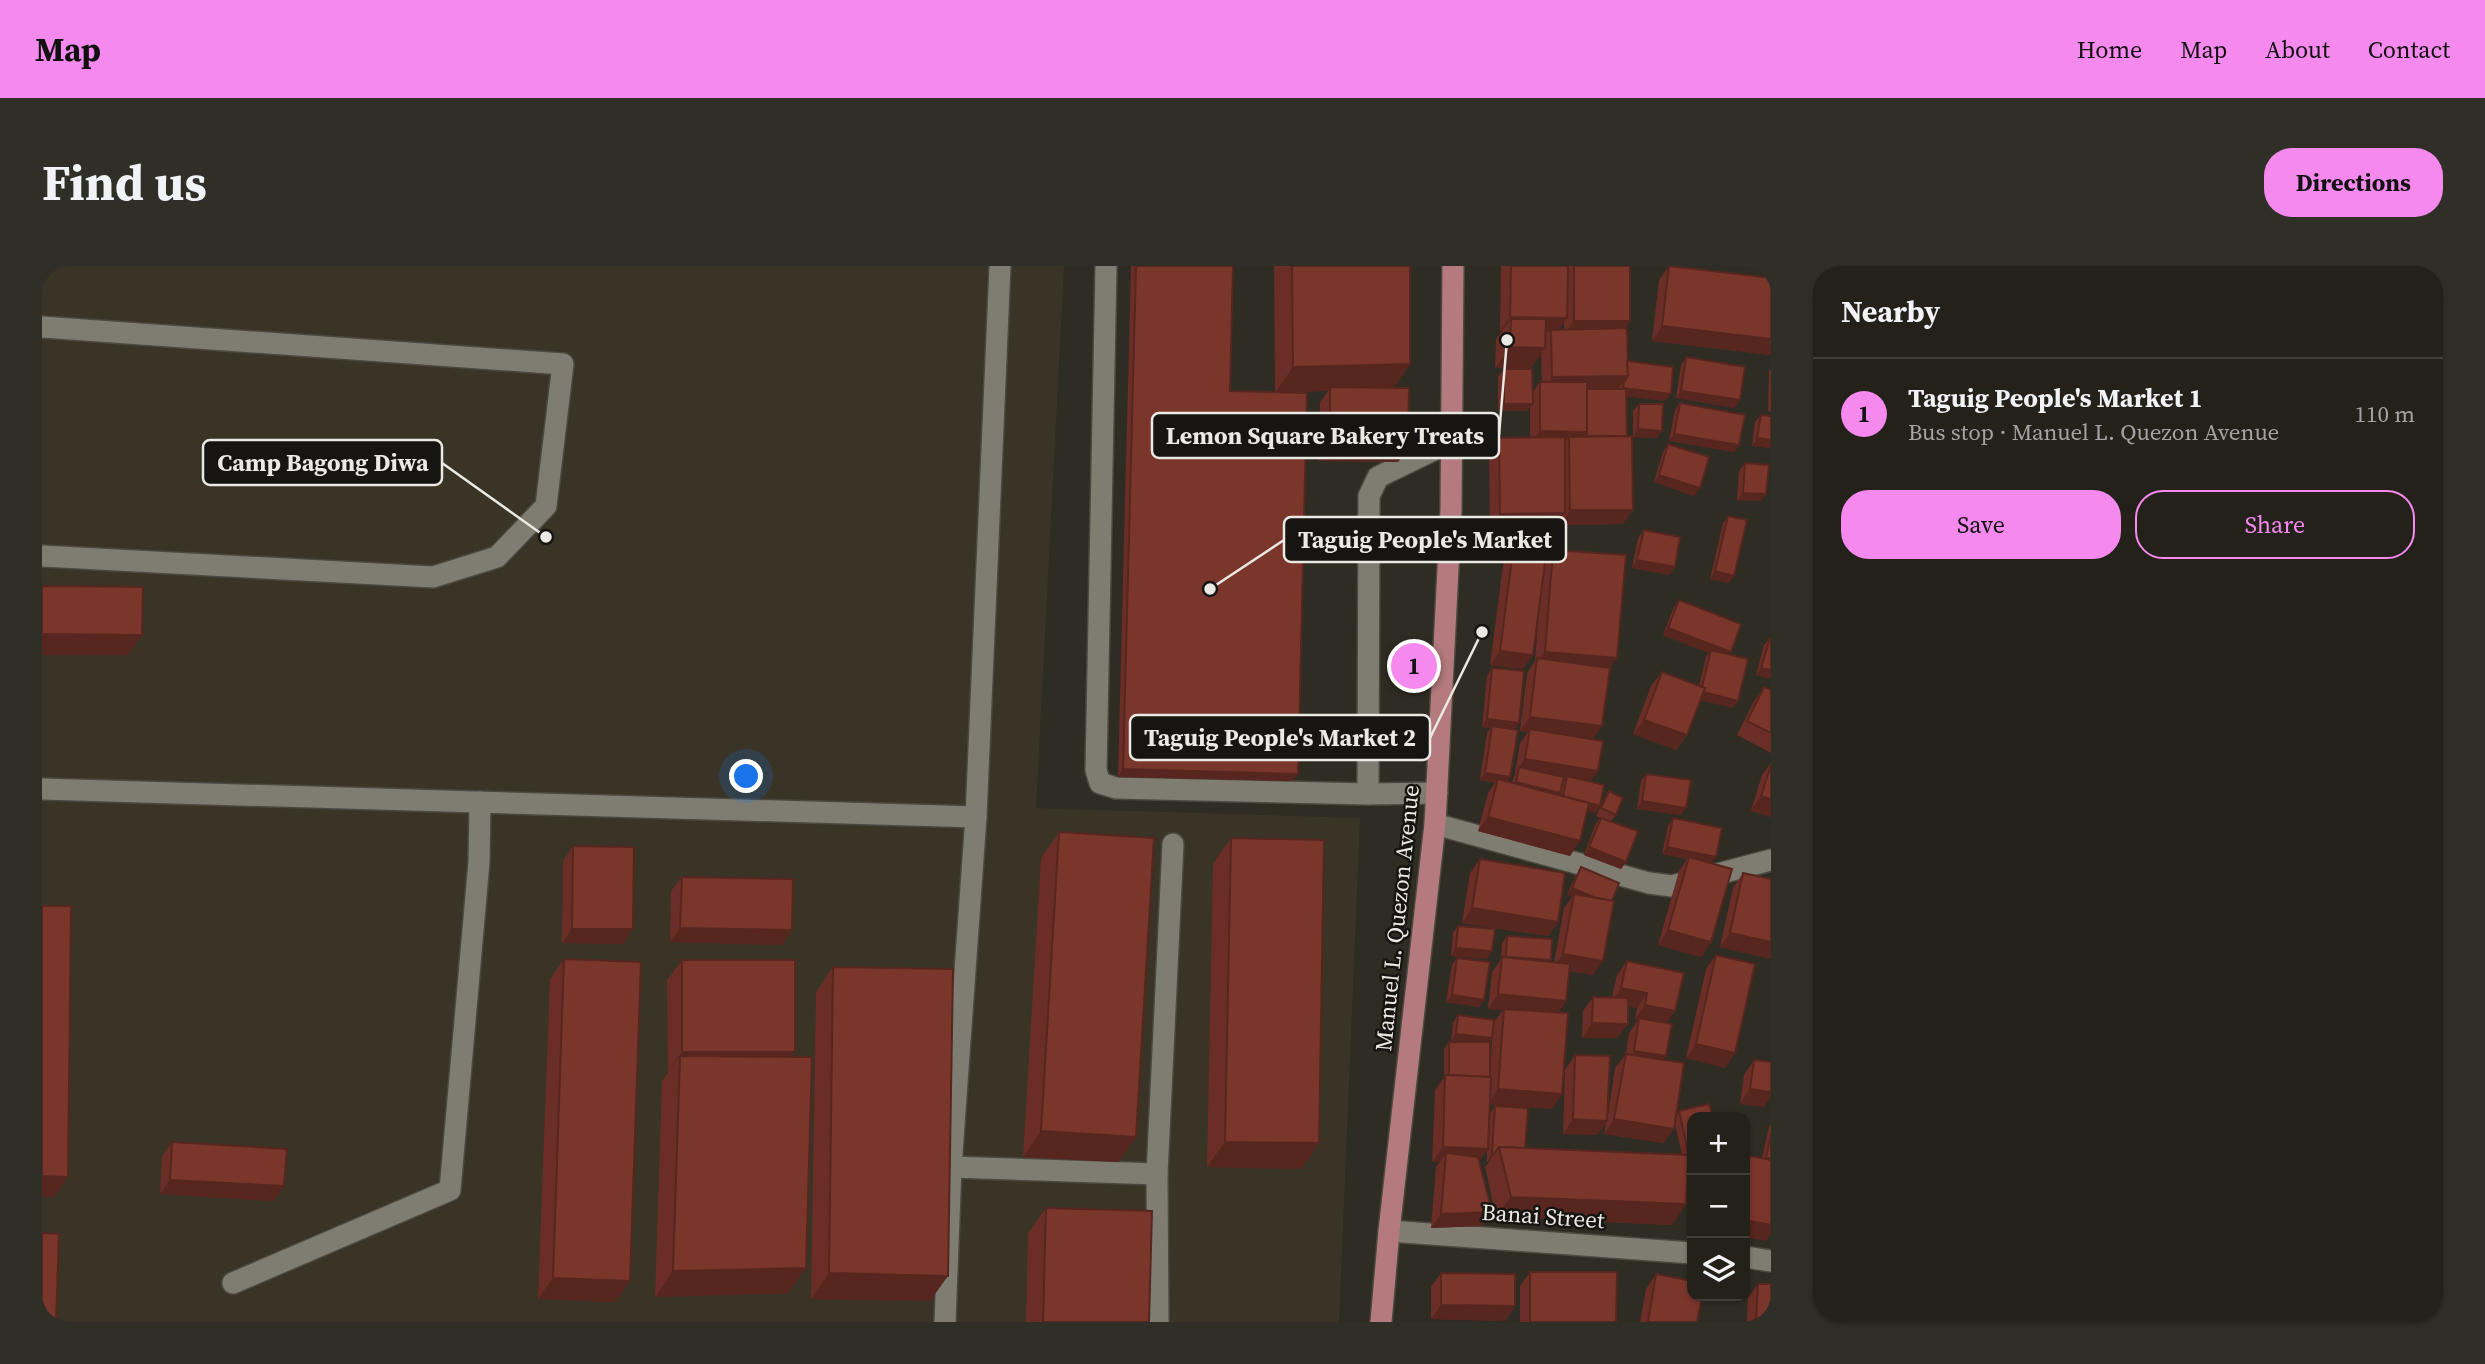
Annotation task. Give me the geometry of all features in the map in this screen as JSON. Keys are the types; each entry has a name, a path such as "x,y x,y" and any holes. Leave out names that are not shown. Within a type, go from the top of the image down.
{"main road":[{"name":"Manuel L. Quezon Avenue","path":"1381,1322 1435,824 1451,523 1454,266"}],"street":[{"path":"945,1322 951,1167 976,817 999,266"},
{"path":"1106,266 1096,770 1100,783 1116,788 1437,793"},
{"path":"42,327 563,364 546,506 497,557 433,577 42,556"},
{"path":"1368,794 1369,496 1378,477 1452,441"},
{"path":"42,789 976,817"},
{"path":"233,1283 450,1190 479,862 480,802"},
{"path":"1435,824 1649,883 1672,886 1771,860"},
{"path":"1158,1322 1157,1174 1173,844"},
{"path":"951,1167 1157,1174"},
{"name":"Banai Street","path":"1390,1231 1687,1253"},
{"path":"1750,1258 1771,1261"}],"shaded area":[{"path":"42,266 1064,266 1036,808 1360,818 1339,1322 42,1322"}],"building":[{"path":"1136,266 1233,266 1230,391 1307,393 1298,774 1123,769"},
{"path":"1292,266 1410,266 1410,364 1293,367"},
{"path":"1511,266 1568,266 1567,318 1510,317"},
{"path":"1574,266 1630,266 1630,321 1574,321"},
{"path":"1669,266 1771,278 1771,339 1662,326"},
{"path":"1511,319 1546,319 1545,348 1510,347"},
{"path":"1627,328 1628,376 1552,377 1551,330"},
{"path":"1686,357 1745,367 1740,400 1681,391"},
{"path":"1627,361 1673,367 1671,394 1623,388 1628,376"},
{"path":"1504,369 1532,369 1533,404 1504,404"},
{"path":"1540,382 1587,382 1587,432 1540,431"},
{"path":"1330,387 1409,388 1408,448 1330,446"},
{"path":"1587,389 1626,389 1627,436 1587,436"},
{"path":"1680,403 1745,415 1739,445 1674,434"},
{"path":"1639,404 1663,404 1662,431 1638,429"},
{"path":"1761,415 1771,416 1771,440 1757,438"},
{"path":"1632,436 1633,510 1570,510 1569,437"},
{"path":"1565,437 1565,513 1500,514 1499,438"},
{"path":"1668,444 1709,457 1700,488 1659,475"},
{"path":"1745,463 1769,465 1766,494 1743,493"},
{"path":"1728,516 1747,520 1734,576 1715,571"},
{"path":"1644,530 1680,537 1675,567 1637,560"},
{"path":"1514,543 1547,547 1533,655 1500,651"},
{"path":"1553,550 1626,555 1617,658 1545,652"},
{"path":"42,586 143,587 142,635 42,634"},
{"path":"1679,600 1741,624 1731,652 1668,628"},
{"path":"1771,638 1771,670 1761,668"},
{"path":"1711,650 1748,659 1738,701 1703,692"},
{"path":"1537,658 1610,668 1602,726 1530,717"},
{"path":"1492,668 1524,671 1519,723 1487,719"},
{"path":"1662,672 1705,688 1687,735 1644,720"},
{"path":"1764,687 1771,690 1771,733 1747,721"},
{"path":"1492,726 1518,730 1510,777 1485,773"},
{"path":"1530,729 1603,741 1598,771 1525,759"},
{"path":"1771,765 1771,799 1761,796"},
{"path":"1519,767 1564,777 1560,793 1516,782"},
{"path":"1646,774 1691,780 1686,808 1642,801"},
{"path":"1567,776 1604,785 1600,806 1563,796"},
{"path":"1498,779 1589,803 1580,841 1488,817"},
{"path":"1609,791 1623,798 1616,815 1601,808"},
{"path":"1601,818 1638,831 1626,862 1589,847"},
{"path":"1673,818 1722,828 1716,857 1667,847"},
{"path":"1059,832 1154,838 1136,1137 1041,1131"},
{"path":"1231,838 1324,840 1319,1143 1225,1142"},
{"path":"573,846 634,847 633,929 572,929"},
{"path":"1689,857 1732,869 1711,942 1668,930"},
{"path":"1480,859 1565,873 1558,922 1472,908"},
{"path":"1581,867 1619,883 1612,901 1572,888"},
{"path":"1743,873 1771,879 1771,942 1730,933"},
{"path":"682,877 793,879 792,930 680,928"},
{"path":"1574,894 1614,901 1603,961 1563,954"},
{"path":"42,906 71,906 68,1177 42,1176"},
{"path":"1458,926 1495,929 1492,951 1456,948"},
{"path":"1507,936 1552,939 1551,960 1506,957"},
{"path":"1716,955 1755,964 1735,1053 1696,1044"},
{"path":"1502,957 1570,964 1566,1001 1498,994"},
{"path":"1457,958 1490,962 1484,1000 1452,995"},
{"path":"564,959 641,962 630,1281 553,1278"},
{"path":"682,960 795,960 795,1052 682,1052"},
{"path":"1627,961 1684,973 1675,1011 1645,1005 1647,993 1621,988"},
{"path":"833,967 953,969 948,1276 829,1273"},
{"path":"1593,997 1628,998 1628,1024 1592,1023"},
{"path":"1504,1009 1568,1013 1562,1094 1498,1089"},
{"path":"1458,1015 1494,1020 1492,1038 1456,1034"},
{"path":"1639,1018 1672,1024 1666,1056 1634,1051"},
{"path":"1449,1042 1490,1042 1490,1077 1449,1075"},
{"path":"1626,1054 1684,1063 1674,1129 1614,1119"},
{"path":"1575,1055 1610,1056 1607,1121 1573,1119"},
{"path":"680,1056 812,1057 806,1268 673,1271"},
{"path":"1754,1060 1771,1062 1771,1092 1750,1089"},
{"path":"1445,1075 1491,1077 1488,1149 1443,1147"},
{"path":"1709,1104 1711,1112 1687,1112 1687,1147 1679,1111"},
{"path":"1495,1106 1528,1108 1525,1148 1499,1147 1492,1154"},
{"path":"1771,1134 1771,1158 1766,1158"},
{"path":"172,1142 287,1149 284,1186 170,1180"},
{"path":"1499,1147 1687,1155 1686,1204 1511,1197"},
{"path":"1446,1153 1478,1157 1492,1212 1441,1214"},
{"path":"1750,1156 1771,1160 1771,1225 1750,1221"},
{"path":"1046,1208 1152,1211 1149,1322 1043,1322"},
{"path":"42,1233 59,1234 56,1322 42,1322"},
{"path":"1530,1272 1617,1272 1616,1322 1530,1322"},
{"path":"1441,1273 1515,1274 1515,1306 1441,1305"},
{"path":"1656,1274 1687,1280 1687,1301 1701,1301 1697,1322 1648,1322"},
{"path":"1758,1284 1771,1284 1771,1322 1756,1322"}],"place":[{"name":"Lemon Square Bakery Treats","path":"1507,340"},
{"name":"Camp Bagong Diwa","path":"546,537"},
{"name":"Taguig People's Market","path":"1210,589"},
{"name":"Taguig People's Market 2","path":"1482,632"},
{"name":"Taguig People's Market 1","path":"1414,666"}]}
